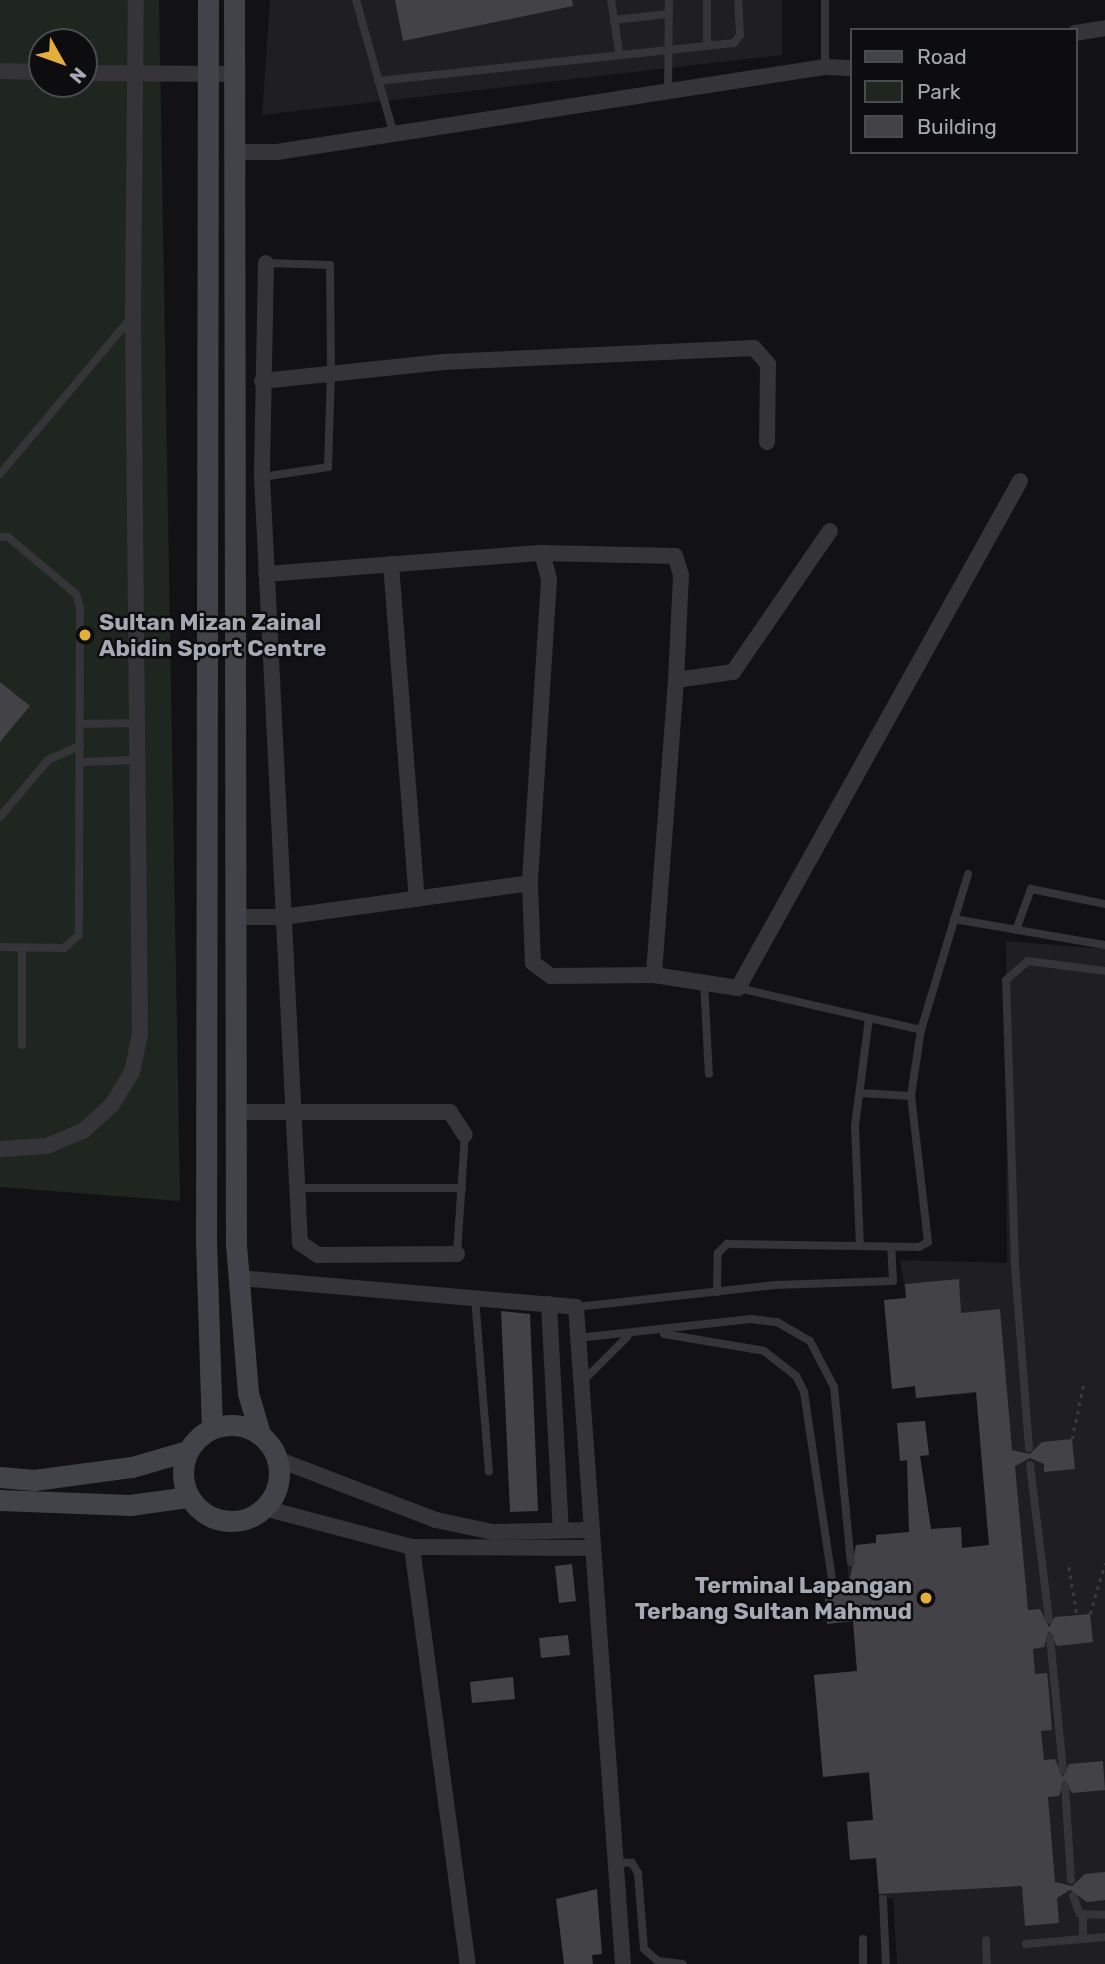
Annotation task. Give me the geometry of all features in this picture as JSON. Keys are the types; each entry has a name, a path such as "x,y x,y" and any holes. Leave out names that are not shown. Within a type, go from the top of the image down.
{"main road":[{"path":"208,0 198,75 206,1240 212,1428"},
{"path":"187,1451 182,1467 188,1497 223,1522 264,1508 279,1478 277,1459 260,1434 247,1393 239,1278 232,152 234,0"},
{"path":"0,1477 34,1480 132,1467 187,1451 212,1428 239,1426 260,1434"},
{"path":"0,1500 130,1505 188,1497"}],"street":[{"path":"0,1149 47,1146 83,1131 112,1105 132,1072 140,1033 132,316 136,0"},
{"path":"1077,33 1105,28"},
{"path":"232,152 277,152 825,67 850,68"},
{"path":"0,71 28,72"},
{"path":"98,73 232,74"},
{"path":"265,263 262,477 300,1243 318,1255 457,1254"},
{"path":"262,381 443,362 754,348 768,364 767,442"},
{"path":"542,552 549,579 530,883 529,948 542,972 654,975 738,988 1020,481"},
{"path":"676,680 733,672 830,531"},
{"path":"266,574 542,552 675,556 681,575 676,680 654,975"},
{"path":"391,564 417,899"},
{"path":"236,917 283,917 530,883"},
{"path":"236,1112 450,1112 465,1135"},
{"path":"318,1255 320,1284"},
{"path":"239,1278 576,1307 623,1964"},
{"path":"549,1304 561,1530"},
{"path":"277,1459 436,1520 493,1532 592,1530"},
{"path":"264,1508 412,1547 593,1548"},
{"path":"412,1547 468,1964"}],"lane":[{"path":"356,0 393,132"},
{"path":"611,0 619,51"},
{"path":"668,92 669,0"},
{"path":"707,43 708,0"},
{"path":"379,80 669,45 737,40 738,0"},
{"path":"825,0 825,67"},
{"path":"614,20 669,14"},
{"path":"262,477 328,467 331,374 330,265 265,263"},
{"path":"0,474 132,316"},
{"path":"0,537 8,537 79,600 80,724 79,935 64,948 0,947"},
{"path":"80,724 137,723"},
{"path":"0,817 48,760 80,746"},
{"path":"80,762 137,760"},
{"path":"717,1292 718,1253 727,1244 891,1247 928,1242 911,1096 921,1030 968,874"},
{"path":"1016,930 1031,889 1105,904"},
{"path":"954,919 1105,945"},
{"path":"22,947 22,1045"},
{"path":"1029,1448 1014,1264 1006,980 1028,961 1105,971"},
{"path":"704,983 709,1074"},
{"path":"738,988 921,1030"},
{"path":"860,1247 860,1093 869,1018"},
{"path":"860,1093 911,1096"},
{"path":"457,1254 465,1135"},
{"path":"297,1188 462,1188"},
{"path":"576,1307 775,1285 893,1281 891,1247"},
{"path":"774,1295 775,1285"},
{"path":"475,1298 489,1471"},
{"path":"578,1338 629,1336 738,1321 789,1327 826,1362 851,1562"},
{"path":"651,1333 725,1340 764,1351 796,1376 804,1392 833,1586"},
{"path":"581,1384 612,1346 629,1336"},
{"path":"1030,1465 1049,1620"},
{"path":"1050,1637 1063,1770"},
{"path":"1065,1786 1071,1880"},
{"path":"615,1862 632,1863 638,1873 644,1949 658,1961 683,1964"},
{"path":"1073,1896 1083,1916 1083,1939"},
{"path":"883,1899 886,1964"},
{"path":"1083,1916 1105,1915"},
{"path":"1026,1944 1105,1937"},
{"path":"863,1939 863,1964"},
{"path":"986,1940 987,1964"}],"path":[{"path":"1072,1439 1084,1381"},
{"path":"1090,1614 1105,1563"},
{"path":"1069,1567 1076,1614"}],"shaded area":[{"path":"270,0 782,0 782,55 262,115"},
{"path":"1006,941 1105,949 1105,1964 897,1964 893,1898 879,1899 876,1858 850,1860 847,1822 873,1820 869,1773 823,1777 814,1675 857,1671 853,1622 827,1624 824,1586 849,1584 847,1562 856,1561 855,1545 876,1543 876,1535 909,1532 907,1461 900,1461 897,1423 925,1421 929,1455 920,1456 931,1529 961,1527 962,1548 989,1545 976,1393 916,1398 915,1386 892,1389 884,1300 906,1298 900,1260 1007,1263"}],"green space":[{"name":"Sultan Mizan Zainal Abidin Sport Centre","path":"0,0 159,0 180,1201 0,1187"}],"building":[{"path":"395,0 572,0 573,6 403,41"},
{"path":"0,682 30,706 0,742"},
{"name":"Terminal Lapangan Terbang Sultan Mahmud","path":"959,1279 961,1313 1000,1309 1012,1450 1030,1454 1042,1442 1072,1439 1075,1469 1044,1472 1044,1464 1030,1458 1015,1466 1028,1610 1040,1609 1049,1627 1055,1617 1090,1614 1093,1642 1057,1646 1049,1631 1044,1647 1033,1649 1035,1674 1047,1673 1048,1681 1052,1730 1041,1731 1044,1760 1055,1759 1063,1777 1069,1764 1103,1761 1105,1790 1072,1793 1064,1780 1059,1796 1048,1797 1055,1882 1072,1886 1085,1874 1105,1872 1105,1900 1087,1902 1070,1890 1057,1898 1059,1923 1025,1926 1022,1886 879,1894 876,1858 850,1860 847,1822 873,1820 869,1772 823,1777 814,1675 857,1671 853,1621 827,1624 824,1586 833,1592 849,1584 856,1545 876,1543 876,1535 909,1532 907,1460 900,1461 897,1423 925,1421 929,1455 920,1456 931,1529 961,1527 962,1548 989,1545 976,1392 916,1398 915,1386 892,1389 884,1300 906,1298 905,1284"},
{"path":"501,1311 530,1314 538,1511 510,1512"},
{"path":"572,1564 576,1601 559,1603 555,1566"},
{"path":"568,1635 570,1655 541,1658 539,1638"},
{"path":"513,1677 515,1699 472,1703 470,1682"},
{"path":"597,1889 602,1954 592,1955 593,1964 564,1964 556,1899"}],"place":[{"name":"Sultan Mizan Zainal Abidin Sport Centre","path":"85,635"},
{"name":"Terminal Lapangan Terbang Sultan Mahmud","path":"926,1598"}]}
